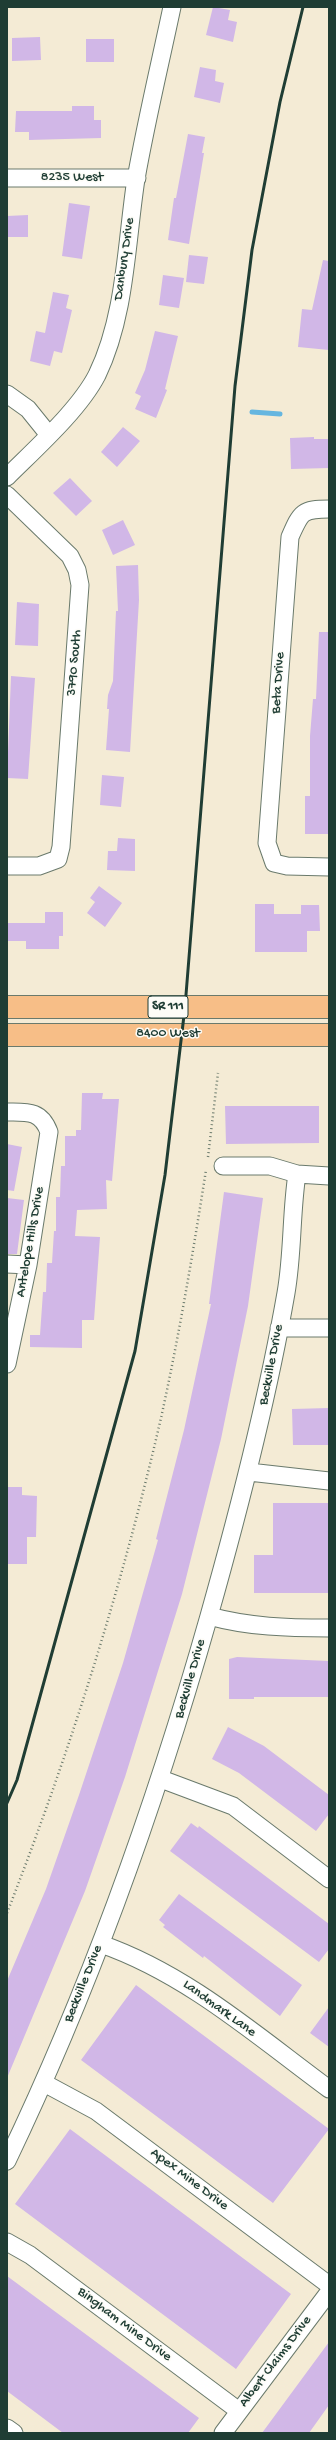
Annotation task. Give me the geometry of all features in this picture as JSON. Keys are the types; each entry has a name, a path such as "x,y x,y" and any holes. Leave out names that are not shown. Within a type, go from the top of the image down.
{"main road":[{"name":"8400 West","path":"7,1007 329,1007"},
{"name":"8400 West","path":"7,1035 329,1035"}],"street":[{"name":"Danbury Drive","path":"7,477 49,435 81,399 96,376 107,351 116,318 137,178 172,7"},
{"name":"8235 West","path":"7,178 137,178"},
{"path":"7,394 28,409 49,435"},
{"name":"3790 South","path":"7,494 70,556 77,570 80,585 61,847 58,859 39,866 7,866"},
{"name":"Beta Drive","path":"329,509 309,509 299,515 290,537 267,843 274,863 287,866 329,867"},
{"name":"Antelope Hills Drive","path":"7,1112 33,1113 43,1121 49,1132 28,1265 7,1364"},
{"path":"223,1166 270,1166 297,1174 329,1176"},
{"name":"Beckville Drive","path":"7,2161 44,2083 101,1944 161,1779 209,1616 249,1472 279,1328 291,1260 297,1174"},
{"path":"7,1264 28,1265"},
{"path":"279,1328 329,1328"},
{"path":"249,1472 329,1481"},
{"path":"209,1616 272,1627 329,1628"},
{"path":"161,1779 233,1806 326,1871"},
{"name":"Landmark Lane","path":"101,1944 147,1962 184,1983 329,2089"},
{"name":"Apex Mine Drive","path":"44,2083 96,2112 329,2285"},
{"name":"Bingham Mine Drive","path":"7,2242 30,2255 239,2411"},
{"name":"Albert Claims Drive","path":"223,2433 329,2292"},
{"path":"7,2428 14,2433"}],"path":[{"path":"7,1913 62,1766 112,1608 140,1504 179,1329 206,1169 218,1073"}],"building":[{"path":"213,7 230,10 228,20 237,22 233,42 206,35"},
{"path":"40,37 41,60 12,61 12,38"},
{"path":"86,39 114,39 114,62 86,62"},
{"path":"200,67 216,70 215,81 224,83 220,103 194,97"},
{"path":"72,106 94,106 94,120 101,120 101,138 29,140 29,132 15,132 16,111 72,111"},
{"path":"188,134 205,137 202,153 204,153 189,244 168,240 174,198 176,198"},
{"path":"69,203 90,206 82,259 62,256"},
{"path":"28,215 28,237 7,237 7,216"},
{"path":"189,255 208,257 204,284 186,282"},
{"path":"323,260 329,261 329,350 298,347 302,309 312,310"},
{"path":"163,275 184,278 179,308 159,305"},
{"path":"53,292 69,295 66,308 72,310 62,353 54,351 50,366 30,361 36,331 45,333"},
{"path":"155,331 178,336 165,389 167,390 156,418 135,409 141,396 135,393 145,370"},
{"path":"123,427 140,441 117,467 101,452"},
{"path":"314,437 314,439 329,439 329,468 291,469 290,438"},
{"path":"70,478 92,501 76,516 53,493"},
{"path":"123,520 135,545 113,555 102,530"},
{"path":"138,565 139,600 130,752 106,750 109,709 107,709 108,695 113,681 116,611 118,611 116,566"},
{"path":"17,602 39,604 38,646 15,645"},
{"path":"319,632 329,632 329,834 305,834 305,796 310,796 310,736 313,699 316,699"},
{"path":"11,676 35,678 28,779 7,778"},
{"path":"102,775 124,777 121,807 100,805"},
{"path":"118,838 135,839 135,871 107,870 108,851 117,851"},
{"path":"99,886 122,903 105,927 87,913 95,902 90,898"},
{"path":"255,904 274,904 274,914 301,914 301,905 319,905 320,931 307,931 307,952 255,952"},
{"path":"45,912 63,912 63,936 59,936 59,949 26,949 26,941 7,941 7,923 45,923"},
{"path":"82,1093 103,1093 102,1099 119,1099 112,1181 106,1180 107,1209 77,1210 75,1236 100,1237 94,1320 82,1320 82,1348 30,1347 30,1335 40,1335 43,1292 46,1292 47,1263 52,1263 54,1231 56,1231 56,1197 60,1197 61,1166 65,1166 65,1136 76,1136 76,1130 81,1130"},
{"path":"225,1106 319,1106 319,1143 226,1144"},
{"path":"7,1144 22,1147 14,1191 7,1190"},
{"path":"224,1192 263,1198 248,1306 221,1439 182,1594 125,1777 85,1891 7,2078 7,1981 46,1889 79,1795 123,1663 158,1540 156,1539 184,1430 211,1304 209,1304"},
{"path":"7,1198 24,1200 17,1254 7,1254"},
{"path":"329,1408 329,1445 293,1445 292,1409"},
{"path":"7,1487 22,1487 22,1495 37,1496 36,1537 27,1537 27,1564 7,1564"},
{"path":"273,1503 329,1503 329,1593 254,1593 254,1555 273,1555"},
{"path":"237,1657 329,1661 329,1697 254,1697 254,1699 229,1699 229,1659"},
{"path":"228,1727 264,1746 329,1795 329,1814 316,1831 239,1773 212,1759"},
{"path":"191,1823 198,1828 199,1826 329,1924 329,1949 319,1962 170,1851"},
{"path":"179,1894 302,1985 280,2016 204,1956 203,1958 163,1927 165,1925 159,1920"},
{"path":"136,1985 329,2129 273,2203 81,2060"},
{"path":"329,2007 329,2047 310,2033"},
{"path":"70,2129 291,2294 236,2369 15,2204"},
{"path":"7,2276 199,2418 188,2433 63,2433 7,2391"},
{"path":"329,2342 329,2405 309,2433 262,2433"}],"waterway":[{"path":"252,412 280,414"}],"railway":[{"path":"7,1803 17,1780 135,1351 165,1175 185,1007 235,386 252,250 280,102 303,7"}]}
